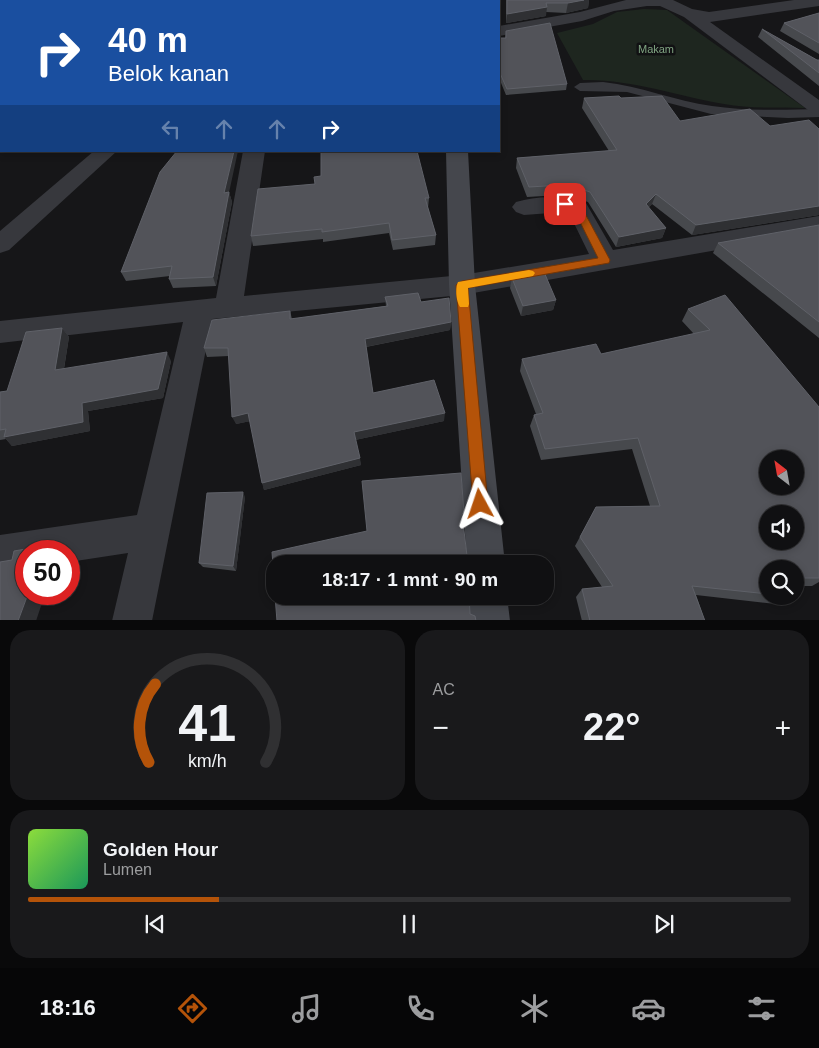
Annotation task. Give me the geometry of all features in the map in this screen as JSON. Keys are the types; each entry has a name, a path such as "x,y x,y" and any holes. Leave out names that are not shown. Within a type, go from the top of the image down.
{"main road":[{"path":"457,152 462,285 485,555"},
{"path":"489,605 490,620"}],"street":[{"path":"716,0 754,24"},
{"path":"500,31 582,16 597,5 656,1 671,4 688,13 819,108"},
{"path":"688,13 709,18 819,1"},
{"path":"0,244 106,152"},
{"path":"132,620 152,531 214,309 254,152"},
{"path":"524,207 565,204 578,208 605,260"},
{"path":"0,332 462,285 819,224"},
{"path":"0,554 152,531"}],"lane":[{"path":"580,87 627,88 710,110 762,113 819,113"}],"green space":[{"name":"Makam","path":"644,9 667,10 805,108 734,106 619,82 583,80 557,33 593,24 617,12"}],"building":[{"path":"507,0 584,0 568,3 546,3 547,7 507,14"},
{"path":"819,13 819,43 784,23"},
{"path":"550,23 567,84 507,89 500,73 500,38 506,38 506,31"},
{"path":"762,29 819,60 819,73"},
{"path":"619,96 621,98 662,96 680,121 750,109 770,126 809,120 819,129 819,206 696,225 656,194 646,204 666,228 619,237 590,192 584,190 580,184 529,187 517,158 617,150 584,98"},
{"path":"176,152 234,152 224,193 229,192 213,277 169,279 172,266 121,272 160,172"},
{"path":"321,152 417,152 429,198 425,198 436,235 392,240 389,223 322,232 322,229 251,236 258,189 315,184 314,177 321,176"},
{"path":"819,225 819,322 718,243"},
{"path":"544,272 556,300 523,306 512,278"},
{"path":"418,293 421,302 449,298 451,322 365,339 373,393 434,380 445,413 354,432 360,458 262,483 248,413 232,417 228,348 204,348 212,320 290,311 290,319 388,306 385,297"},
{"path":"725,295 819,407 819,578 804,578 804,560 759,560 759,593 692,586 705,620 590,620 582,589 613,586 580,537 596,507 660,506 638,438 545,449 534,415 543,413 522,359 596,344 601,354 710,330 688,309"},
{"path":"62,328 55,370 167,352 158,389 82,403 83,422 4,437 6,429 0,430 0,392 7,391 26,332"},
{"path":"461,473 464,513 462,514 467,555 272,555 272,552 367,531 362,481"},
{"path":"243,492 233,566 199,563 207,493"},
{"path":"15,551 15,605 24,605 18,620 0,620 0,562 12,560"},
{"path":"276,605 470,605 470,614 475,616 476,620 277,620"}],"slow traffic":[{"path":"464,304 462,285 529,273"}],"route":[{"path":"480,504 462,285 605,260 578,208 572,204 565,204"}]}
